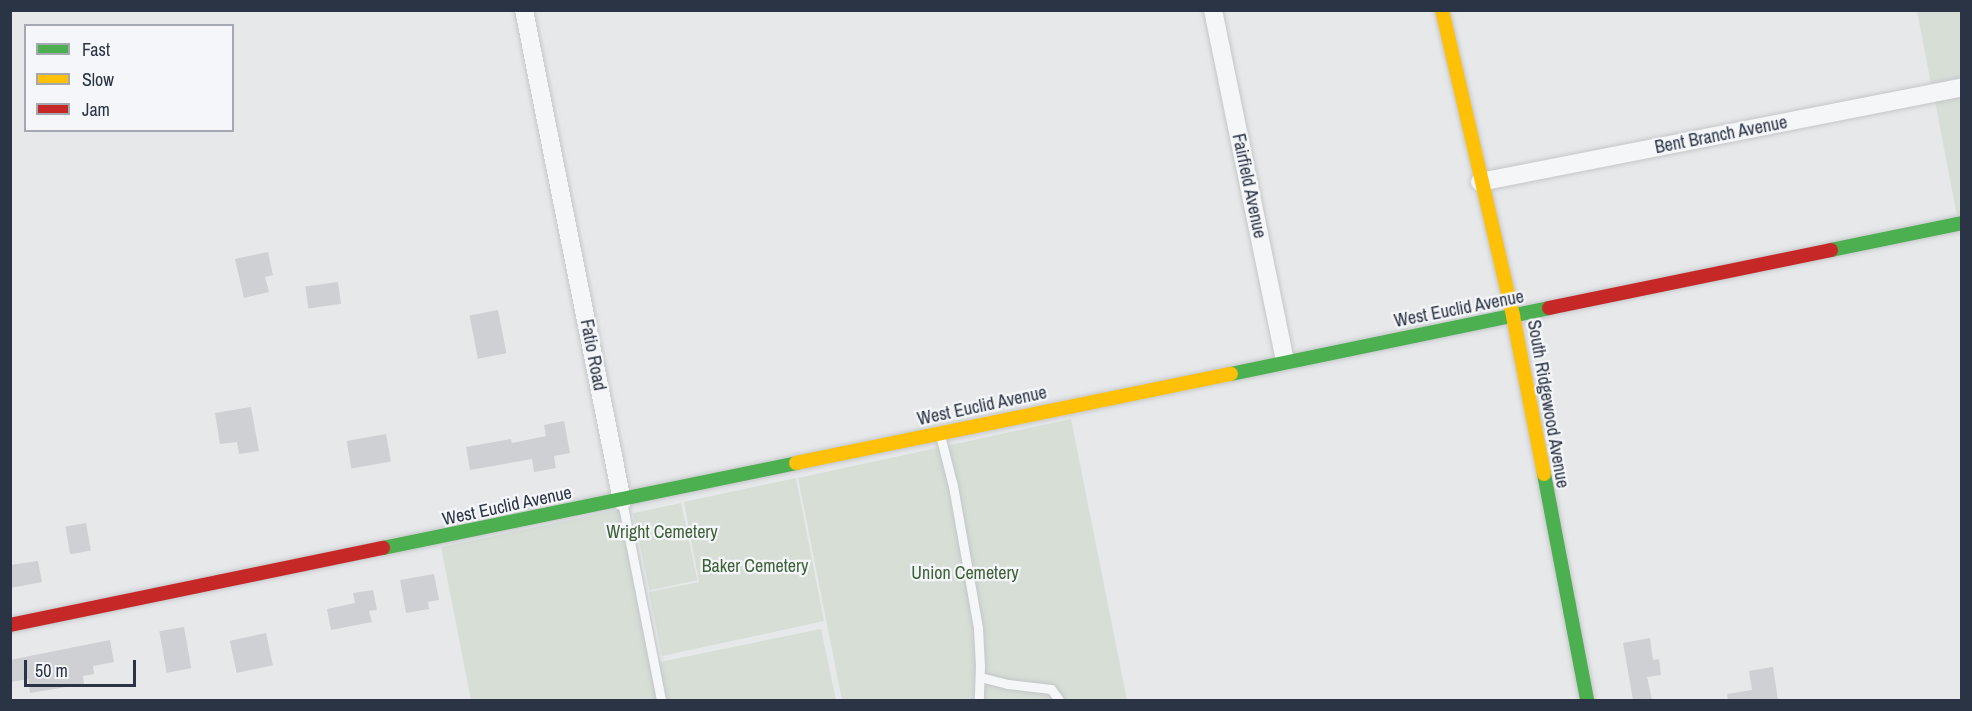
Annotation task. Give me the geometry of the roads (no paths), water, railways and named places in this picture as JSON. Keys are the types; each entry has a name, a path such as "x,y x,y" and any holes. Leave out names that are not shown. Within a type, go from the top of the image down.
{"street":[{"name":"Fatio Road","path":"524,10 622,501"},
{"name":"Fairfield Avenue","path":"1213,10 1285,361"},
{"name":"South Ridgewood Avenue","path":"1442,10 1480,182 1513,316 1587,700"},
{"name":"Bent Branch Avenue","path":"1480,182 1962,87"},
{"name":"West Euclid Avenue","path":"10,625 622,501 1285,361 1962,223"}],"lane":[{"path":"940,433 953,486 978,628 979,700"},
{"name":"Fatio Road","path":"622,501 661,700"},
{"path":"980,677 1008,684 1051,688 1059,700"}],"park label":[{"name":"Wright Cemetery","path":"662,532"},
{"name":"Baker Cemetery","path":"755,566"},
{"name":"Union Cemetery","path":"965,573"}]}
